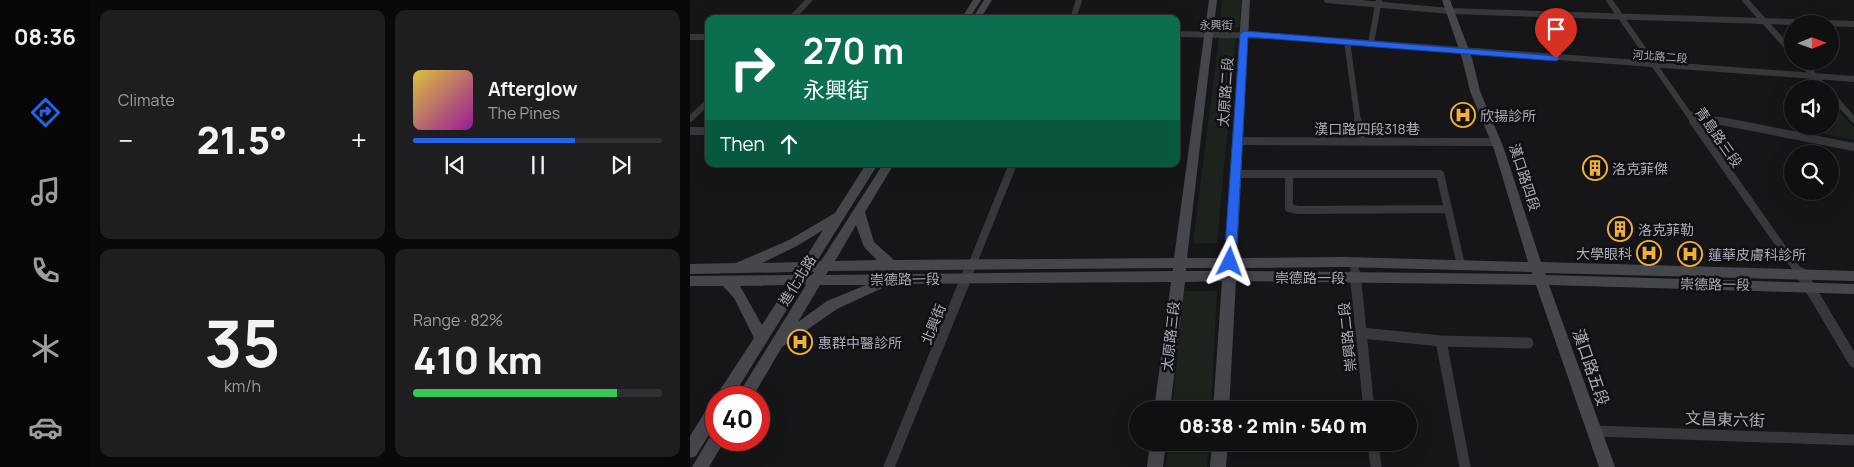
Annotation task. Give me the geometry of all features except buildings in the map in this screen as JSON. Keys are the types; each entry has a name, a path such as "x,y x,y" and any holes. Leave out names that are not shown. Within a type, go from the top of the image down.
{"main road":[{"path":"968,15 977,0"},
{"path":"979,15 988,0"},
{"name":"太原路二段","path":"1179,269 1213,0"},
{"name":"太原路二段","path":"1229,269 1246,0"},
{"name":"漢口路四段","path":"1448,5 1475,91 1497,142 1539,273"},
{"name":"進化北路","path":"731,386 805,266 870,167"},
{"name":"進化北路","path":"750,386 886,167"},
{"path":"858,210 868,244 891,265"},
{"path":"737,268 771,251 793,243 839,214"},
{"name":"崇德路一段","path":"690,270 891,265 970,271 1229,269 1354,262 1461,265 1539,273 1854,289"},
{"name":"太原路三段","path":"1163,401 1179,269"},
{"path":"1222,401 1229,269"},
{"name":"崇德路一段","path":"1229,269 1356,277 1539,273 1854,276"},
{"name":"崇德路一段","path":"690,281 893,280 970,271"},
{"name":"漢口路五段","path":"1539,273 1607,467"},
{"path":"776,345 832,305 893,280"},
{"path":"727,281 739,294 761,338"},
{"path":"690,450 705,426"},
{"path":"700,467 710,451"},
{"path":"1155,467 1157,451"},
{"path":"1218,467 1219,451"}],"street":[{"path":"795,15 809,0"},
{"path":"1073,15 1079,0"},
{"path":"1327,0 1448,5 1621,16 1854,24"},
{"name":"青島路三段","path":"1609,0 1810,287 1854,362"},
{"path":"1745,0 1784,43"},
{"path":"1371,43 1379,2"},
{"name":"永興街","path":"1180,34 1244,34 1464,52"},
{"path":"690,37 705,37"},
{"path":"1347,42 1361,140"},
{"name":"河北路二段","path":"1464,52 1854,79"},
{"path":"1809,70 1818,80"},
{"path":"1839,103 1854,120"},
{"path":"690,119 705,105"},
{"path":"1688,114 1854,148"},
{"path":"690,131 705,131"},
{"name":"漢口路四段318巷","path":"1236,141 1497,142"},
{"name":"北興街","path":"889,467 1012,167"},
{"path":"1234,174 1440,174 1461,265"},
{"path":"1289,174 1289,208 1298,210 1448,209"},
{"name":"崇興路二段","path":"1354,262 1369,401"},
{"path":"1361,333 1441,342 1528,343"},
{"path":"1441,342 1464,467"},
{"name":"文昌東六街","path":"1595,432 1854,440"},
{"path":"1374,451 1376,467"}],"shaded area":[{"path":"1222,0 1241,0 1239,27 1220,27"},
{"path":"1219,38 1236,38 1217,243 1193,243"},
{"path":"1839,113 1854,128 1854,140 1830,135 1839,135"},
{"path":"1184,291 1217,291 1211,401 1173,401"},
{"path":"1168,451 1208,451 1207,467 1166,467"}],"place":[{"name":"欣揚診所","path":"1463,115"},
{"name":"洛克菲傑","path":"1595,168"},
{"name":"洛克菲勒","path":"1620,229"},
{"name":"大學眼科","path":"1649,253"},
{"name":"蓮華皮膚科診所","path":"1690,254"},
{"name":"惠群中醫診所","path":"800,342"}],"route":[{"path":"1230,262 1244,34 1556,59"}]}
